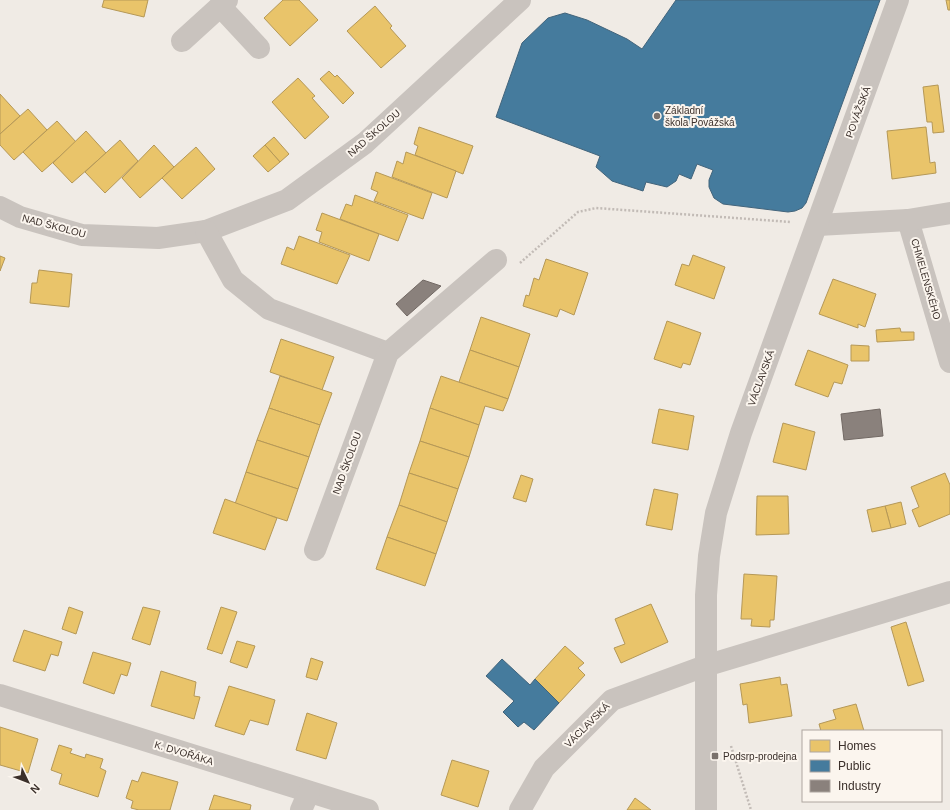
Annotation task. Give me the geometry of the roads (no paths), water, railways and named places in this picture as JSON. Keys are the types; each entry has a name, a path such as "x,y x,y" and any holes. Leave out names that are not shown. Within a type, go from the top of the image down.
{"street":[{"name":"NAD ŠKOLOU","path":"0,207 20,217 82,235 158,238 206,231 287,200 365,143 520,0"},
{"name":"POVÁŽSKÁ","path":"818,224 898,0"},
{"path":"182,41 224,3 259,48"},
{"path":"818,224 908,220 950,214"},
{"name":"CHMELENSKÉHO","path":"908,220 950,362"},
{"name":"VÁCLAVSKÁ","path":"706,810 706,596 709,556 716,513 741,433 818,224"},
{"path":"206,231 233,280 269,309 388,353"},
{"name":"NAD ŠKOLOU","path":"315,550 388,353 496,260"},
{"name":"VÁCLAVSKÁ","path":"520,810 544,768 612,700 705,666 950,592"},
{"name":"K. DVOŘÁKA","path":"0,695 305,801 368,810"}],"place":[{"name":"Základní škola Povážská","path":"657,116"},
{"name":"Podsrp-prodejna","path":"715,756"}]}
